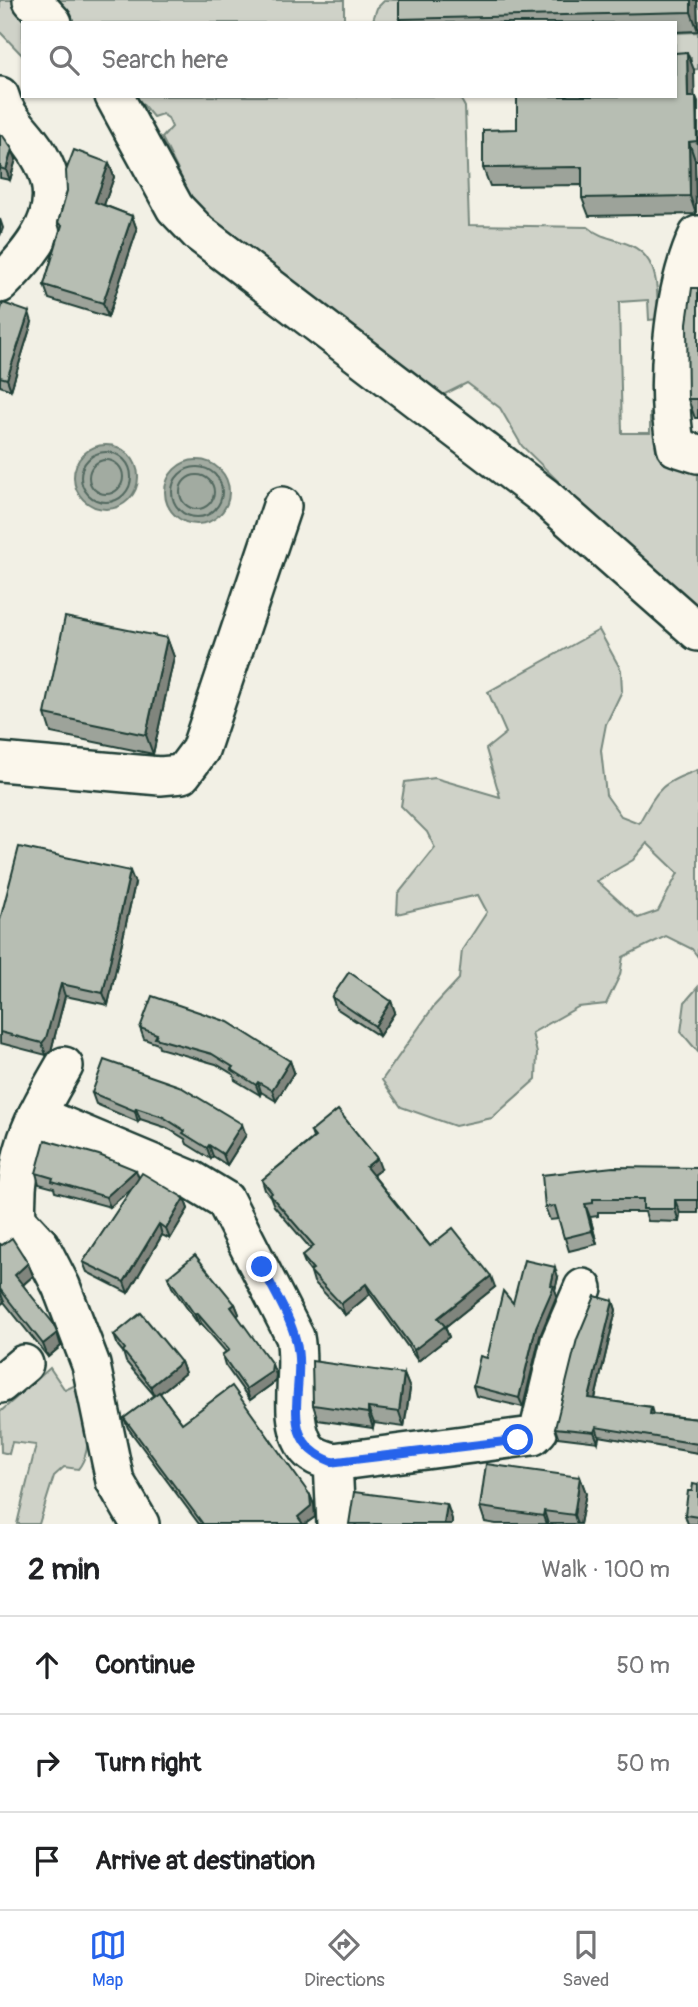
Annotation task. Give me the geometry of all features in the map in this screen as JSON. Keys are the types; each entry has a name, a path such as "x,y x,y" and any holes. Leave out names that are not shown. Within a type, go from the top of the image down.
{"street":[{"path":"32,0 51,21"},
{"path":"0,96 4,110 30,142 48,173 53,204 46,227 28,256 0,284"},
{"path":"115,98 175,208 199,233 545,497 698,632"},
{"path":"698,234 676,302 671,422 676,447 698,454"},
{"path":"0,762 160,776 182,774 200,750 282,506"},
{"path":"64,1066 23,1144 9,1229 40,1245 61,1286 91,1365 115,1481 140,1524"},
{"path":"37,1115 192,1180 225,1200 262,1267 295,1337 300,1358 297,1426 306,1448 315,1456 333,1462 533,1436 539,1430 560,1341 583,1288"},
{"path":"333,1462 336,1524"}],"shaded area":[{"path":"0,0 20,0 39,21 21,21 21,54 0,32"},
{"path":"54,0 344,0 344,21 71,21"},
{"path":"385,0 403,0 403,21 373,21 377,8"},
{"path":"698,32 698,69 691,70 691,58 677,58 677,33"},
{"path":"138,98 460,98 465,107 469,225 588,227 644,254 654,273 658,319 649,320 648,300 619,302 622,433 650,433 650,414 658,414 659,453 672,462 698,466 698,618 522,446 500,408 467,383 439,397 432,397 203,212 192,199 162,138 172,127 168,118 162,114 153,117"},
{"path":"599,630 621,670 622,691 606,724 601,750 606,795 621,816 639,823 661,789 675,779 698,770 698,957 692,949 666,936 623,957 620,975 606,1004 578,1007 532,1033 537,1053 536,1079 492,1118 455,1126 401,1107 382,1080 434,1006 459,979 462,950 487,912 478,895 397,914 398,894 435,848 427,832 401,806 405,782 435,778 500,797 486,749 506,733 488,692","holes":["647,843 678,873 658,911 638,918 597,881 633,860"]},
{"path":"698,987 698,1052 681,1032 685,1002"},
{"path":"74,1349 88,1428 88,1444 84,1458 78,1469 64,1467 54,1476 39,1524 17,1524 36,1445 12,1442 9,1454 1,1452 0,1412 50,1368 65,1390 76,1385 68,1353"}],"water":[{"path":"100,445 112,445 129,454 136,465 136,489 129,500 112,509 100,509 88,504 79,495 74,483 74,471 79,459 88,450"},
{"path":"191,460 203,460 220,469 227,480 227,504 220,515 203,524 191,524 179,519 170,510 165,498 165,486 170,474 179,465"}],"building":[{"path":"399,0 691,0 691,12 399,19"},
{"path":"687,52 688,97 696,97 697,141 689,142 690,196 582,198 582,167 483,168 483,130 517,129 517,98 677,98 677,53"},
{"path":"0,135 12,149 6,170 0,168"},
{"path":"74,150 109,163 95,202 132,216 103,303 44,285 62,225 58,223 67,191 66,171"},
{"path":"692,288 698,288 698,399 688,399 687,323"},
{"path":"3,303 29,312 7,379 0,377 0,312"},
{"path":"65,617 167,638 146,735 45,714"},
{"path":"19,847 130,871 103,993 61,984 46,1038 42,1043 0,1032 0,920"},
{"path":"349,972 391,1001 375,1026 332,997"},
{"path":"152,996 228,1022 290,1061 272,1090 258,1082 256,1085 212,1054 155,1038 157,1034 140,1028"},
{"path":"104,1060 179,1086 242,1124 223,1154 209,1145 207,1148 163,1117 136,1108 135,1111 92,1093"},
{"path":"338,1110 377,1158 366,1167 430,1246 453,1228 491,1276 438,1318 445,1326 414,1350 366,1284 341,1304 310,1271 313,1269 302,1256 314,1246 270,1195 272,1193 262,1180 315,1137 311,1132"},
{"path":"45,1140 99,1155 136,1170 106,1197 52,1181 53,1178 36,1173"},
{"path":"613,1167 698,1168 698,1200 675,1200 675,1209 643,1209 643,1199 593,1199 593,1203 585,1204 592,1231 564,1238 555,1206 545,1207 542,1175"},
{"path":"142,1173 184,1198 166,1229 159,1224 124,1282 83,1262"},
{"path":"12,1238 28,1263 15,1275 53,1323 57,1333 43,1344 0,1289 0,1244"},
{"path":"195,1255 235,1304 231,1307 272,1364 271,1372 246,1389 222,1355 229,1350 197,1313 195,1315 168,1277"},
{"path":"524,1260 555,1267 551,1285 554,1286 536,1327 519,1398 473,1386 480,1356 487,1358 503,1291 513,1303"},
{"path":"595,1296 613,1301 589,1398 651,1407 650,1414 698,1419 698,1444 596,1427 594,1432 555,1428 577,1339"},
{"path":"141,1313 181,1362 151,1386 123,1351 125,1349 114,1335"},
{"path":"312,1361 404,1374 399,1412 368,1408 368,1413 313,1405"},
{"path":"232,1386 310,1495 311,1506 298,1517 303,1524 203,1524 124,1418 159,1392 182,1423"},
{"path":"486,1464 580,1477 574,1515 544,1511 543,1516 480,1507"},
{"path":"693,1484 698,1485 698,1517 685,1515 688,1491 692,1491"},
{"path":"354,1492 447,1504 444,1524 349,1524"}],"route":[{"path":"262,1267 295,1337 300,1358 297,1426 306,1448 315,1456 333,1462 518,1440"}]}
